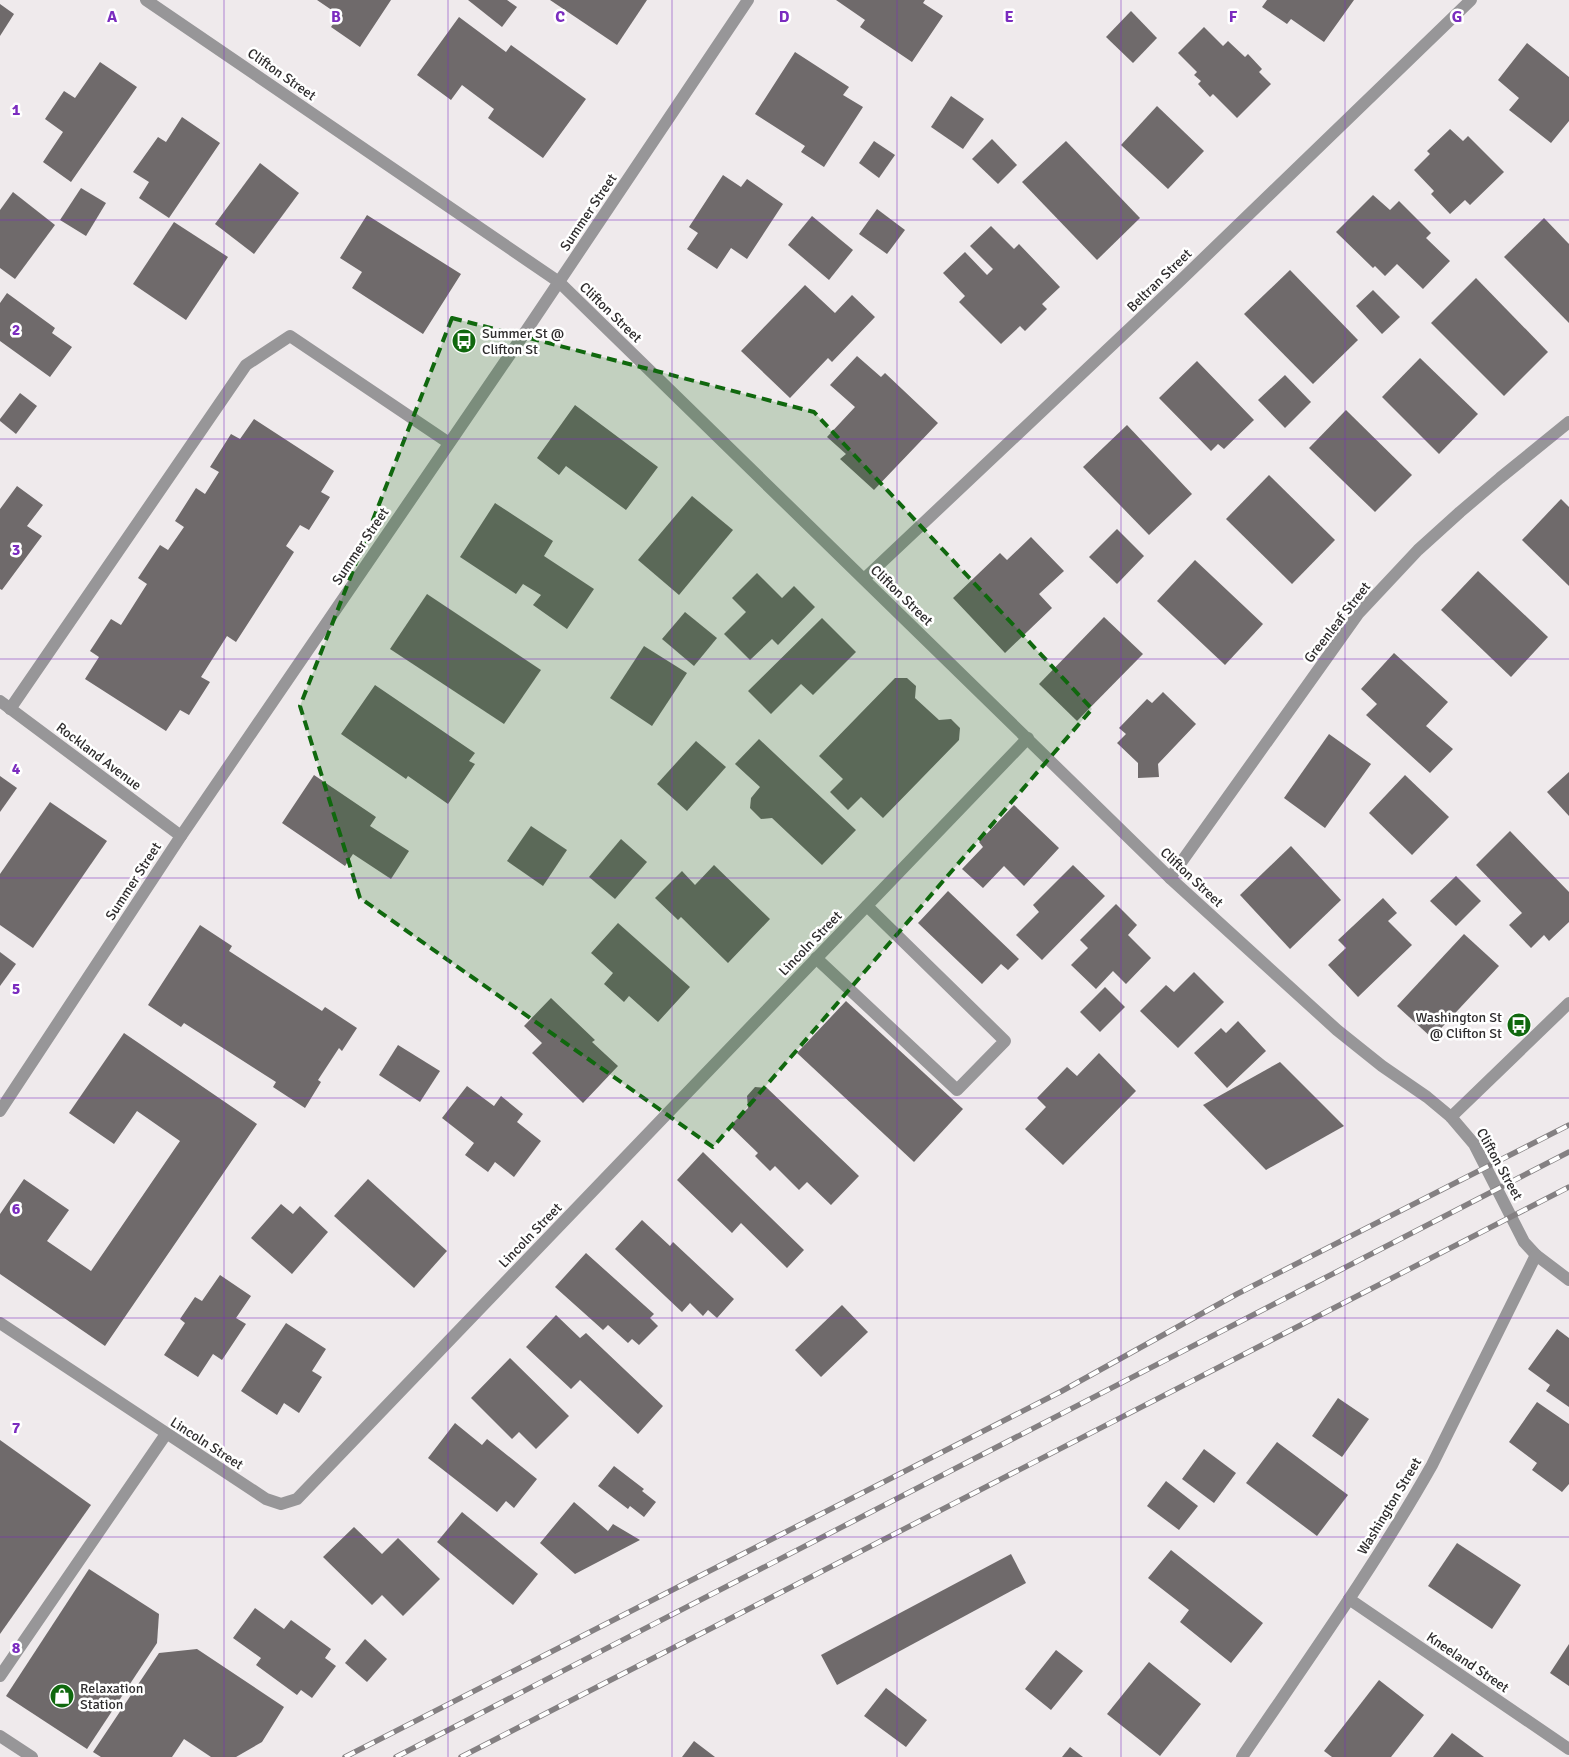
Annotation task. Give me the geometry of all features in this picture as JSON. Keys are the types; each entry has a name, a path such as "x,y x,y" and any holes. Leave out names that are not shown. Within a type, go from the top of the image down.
{"street":[{"name":"Clifton Street","path":"146,0 559,282 1170,878 1337,1030 1451,1117 1474,1144 1524,1242 1536,1255 1569,1280"},
{"name":"Summer Street","path":"0,1111 181,836 559,282 748,0"},
{"name":"Beltran Street","path":"864,579 1180,281 1472,0"},
{"path":"5,705 246,365 290,336 449,443"},
{"name":"Greenleaf Street","path":"1170,878 1358,614 1418,550 1460,512 1569,422"},
{"name":"Rockland Avenue","path":"5,705 181,836"},
{"name":"Lincoln Street","path":"0,1323 266,1499 281,1504 299,1497 1028,738"},
{"path":"816,958 957,1090 1005,1040 867,906"},
{"path":"1451,1117 1569,1004"},
{"name":"Washington Street","path":"1242,1757 1349,1599 1428,1472 1536,1255"},
{"path":"0,1676 166,1434"},
{"name":"Kneeland Street","path":"1349,1599 1569,1749"},
{"path":"0,1736 32,1757"}],"highlighted area":[{"path":"452,318 814,412 1092,709 713,1147 360,898 300,706"}],"building":[{"path":"317,0 391,0 360,47 331,27 339,15"},
{"path":"468,0 507,0 517,7 502,27"},
{"path":"550,0 647,0 617,45"},
{"path":"836,0 925,0 923,3 943,16 912,62 860,27 865,20"},
{"path":"1267,0 1354,0 1324,42 1291,19 1287,24 1262,7"},
{"path":"0,4 14,14 0,36"},
{"path":"1131,11 1157,38 1133,63 1106,37"},
{"path":"459,17 506,52 511,45 586,99 543,158 488,118 494,109 462,85 451,100 417,75"},
{"path":"1204,27 1223,46 1228,41 1245,57 1248,54 1262,69 1259,72 1271,84 1237,118 1213,94 1210,97 1198,84 1201,81 1194,75 1197,72 1178,53"},
{"path":"1527,43 1569,77 1569,121 1551,143 1509,110 1519,98 1498,80"},
{"path":"795,52 849,87 843,95 863,107 824,167 801,152 805,146 755,114"},
{"path":"100,62 137,87 71,182 43,162 63,132 45,119 64,91 75,98"},
{"path":"951,96 984,119 963,149 931,127"},
{"path":"1157,106 1204,151 1168,189 1121,145"},
{"path":"182,117 220,143 169,218 139,198 149,182 133,172 158,137 166,142"},
{"path":"1450,129 1463,141 1468,136 1504,172 1470,205 1465,200 1450,214 1431,194 1434,191 1414,170 1430,154 1427,151"},
{"path":"992,139 1017,165 998,184 972,159"},
{"path":"874,141 895,155 879,178 859,163"},
{"path":"1066,141 1140,218 1097,260 1022,182"},
{"path":"260,163 299,193 254,254 215,224"},
{"path":"723,175 741,187 747,179 783,204 747,259 731,248 717,269 687,249 698,233 689,227"},
{"path":"81,188 106,203 86,236 60,220"},
{"path":"13,192 55,225 15,279 0,268 0,210"},
{"path":"1373,195 1390,210 1399,201 1431,233 1426,238 1450,261 1423,289 1397,264 1385,276 1375,266 1373,268 1336,232"},
{"path":"877,209 905,230 887,254 859,234"},
{"path":"367,215 461,274 423,334 352,288 362,272 340,258"},
{"path":"812,216 853,250 829,280 788,245"},
{"path":"1544,218 1569,244 1569,323 1504,257"},
{"path":"174,222 228,257 186,320 133,284"},
{"path":"991,226 1014,249 1019,244 1060,287 1042,304 1047,309 1025,331 1020,326 1001,344 959,302 965,296 943,273 965,252 987,275 993,269 970,246"},
{"path":"1290,270 1358,340 1313,384 1244,314"},
{"path":"1476,278 1548,352 1504,396 1431,323"},
{"path":"805,285 835,313 852,295 875,317 832,362 828,358 790,398 741,351"},
{"path":"1373,290 1400,317 1382,334 1356,306"},
{"path":"7,293 55,328 52,333 72,347 50,377 0,341 0,303"},
{"path":"857,356 881,377 885,373 938,423 874,490 840,459 846,454 827,437 855,407 830,385"},
{"path":"1420,358 1478,414 1439,454 1382,397"},
{"path":"1197,361 1254,420 1224,449 1218,444 1211,451 1159,398"},
{"path":"1285,375 1311,402 1285,428 1258,400"},
{"path":"20,393 37,406 16,434 0,419"},
{"path":"575,405 658,467 626,510 566,466 559,475 537,458"},
{"path":"1346,410 1412,475 1375,512 1309,448"},
{"path":"254,419 334,471 321,492 330,497 309,530 300,525 286,546 294,552 236,642 227,636 201,677 210,682 189,715 180,710 166,731 85,679 99,657 90,651 111,619 121,625 147,584 138,578 160,545 168,550 184,527 175,521 196,488 205,494 219,472 210,467 231,434 240,439"},
{"path":"1127,425 1192,494 1149,535 1083,467"},
{"path":"1269,475 1335,540 1292,584 1226,519"},
{"path":"17,486 43,505 27,526 42,536 2,590 0,589 0,509"},
{"path":"692,496 733,530 679,595 638,560"},
{"path":"1561,499 1569,507 1569,586 1522,540"},
{"path":"495,503 553,541 544,556 594,589 567,629 533,605 541,595 523,584 516,594 460,557"},
{"path":"1117,529 1144,556 1117,584 1089,557"},
{"path":"1031,537 1064,571 1039,594 1052,608 1005,653 953,598 1000,553 1007,560"},
{"path":"1195,560 1263,624 1225,665 1157,601"},
{"path":"1478,571 1548,637 1511,677 1441,610"},
{"path":"757,573 782,598 794,586 815,607 778,645 772,639 750,660 724,634 746,612 732,598"},
{"path":"427,594 541,670 504,724 390,649"},
{"path":"685,612 717,638 694,666 662,639"},
{"path":"1104,617 1143,654 1077,721 1039,684"},
{"path":"822,618 856,652 813,695 801,684 771,714 748,691"},
{"path":"644,646 687,673 652,726 610,698"},
{"path":"1394,653 1448,702 1426,726 1453,749 1430,773 1366,715 1377,704 1361,689"},
{"path":"895,678 907,678 916,686 915,698 939,720 951,719 960,728 959,740 883,818 861,797 848,810 830,792 843,779 819,756"},
{"path":"375,685 475,753 469,761 475,764 448,804 408,776 406,779 341,734"},
{"path":"1163,692 1196,724 1158,764 1159,777 1138,778 1138,763 1117,743 1126,734 1119,728 1147,699 1152,703"},
{"path":"1329,734 1371,764 1325,828 1284,798"},
{"path":"759,739 856,830 822,865 772,818 761,819 750,808 751,798 760,787 735,764"},
{"path":"696,741 726,767 687,811 657,784"},
{"path":"1569,772 1569,816 1547,792"},
{"path":"314,775 376,817 370,826 409,851 391,879 353,854 345,866 282,823"},
{"path":"1405,775 1449,817 1412,855 1369,813"},
{"path":"0,776 17,788 0,812"},
{"path":"50,802 107,841 33,948 0,925 0,874"},
{"path":"1014,805 1059,848 1024,886 1004,866 983,888 962,869 983,847 979,842"},
{"path":"531,826 567,850 543,886 507,861"},
{"path":"1510,831 1569,892 1569,922 1549,941 1544,935 1531,948 1509,925 1522,913 1476,865"},
{"path":"621,839 647,862 615,899 589,877"},
{"path":"1291,846 1341,900 1290,949 1240,895"},
{"path":"714,865 770,919 728,963 681,917 678,920 655,898 682,871 695,885"},
{"path":"1073,865 1105,896 1042,960 1016,935 1039,912 1033,905"},
{"path":"1456,876 1481,901 1456,926 1430,901"},
{"path":"948,891 1019,959 1008,970 1001,964 982,984 918,923"},
{"path":"1383,898 1397,913 1388,921 1412,945 1358,997 1328,965 1346,948 1338,940"},
{"path":"1116,904 1137,925 1128,935 1151,958 1126,984 1113,971 1096,989 1071,965 1088,948 1080,940"},
{"path":"618,923 690,987 658,1022 629,996 624,1002 604,984 613,973 591,953"},
{"path":"200,925 232,946 229,951 322,1011 325,1007 357,1028 342,1051 339,1048 318,1080 321,1082 305,1108 273,1087 276,1082 184,1023 181,1027 148,1005"},
{"path":"1464,934 1499,966 1432,1038 1397,1006"},
{"path":"0,952 16,964 0,986"},
{"path":"1194,972 1224,1002 1178,1048 1140,1011 1166,985 1174,992"},
{"path":"1105,987 1125,1007 1100,1032 1080,1012"},
{"path":"551,998 595,1040 592,1042 618,1066 583,1103 532,1053 542,1043 524,1026"},
{"path":"846,1001 963,1109 914,1162 797,1053"},
{"path":"1238,1021 1266,1051 1227,1088 1194,1053 1221,1028 1226,1033"},
{"path":"124,1033 257,1124 105,1346 0,1274 0,1214 24,1179 69,1210 47,1241 91,1271 180,1141 137,1111 114,1144 69,1113"},
{"path":"398,1045 440,1071 420,1102 379,1075"},
{"path":"1099,1053 1136,1091 1063,1165 1025,1129 1046,1107 1037,1098 1067,1067 1077,1076"},
{"path":"1280,1062 1344,1126 1266,1170 1203,1105"},
{"path":"467,1086 494,1106 501,1096 523,1114 517,1122 541,1141 514,1177 495,1162 488,1172 465,1155 474,1143 442,1118"},
{"path":"755,1087 767,1088 859,1176 831,1205 807,1182 799,1190 775,1166 770,1171 755,1156 758,1153 730,1126 748,1108 747,1096"},
{"path":"703,1152 804,1250 787,1268 741,1223 732,1233 677,1180"},
{"path":"368,1179 447,1251 414,1288 334,1216"},
{"path":"281,1204 293,1214 300,1206 328,1232 292,1274 251,1238"},
{"path":"642,1220 670,1246 673,1242 734,1299 717,1318 708,1310 703,1316 690,1303 682,1312 615,1249"},
{"path":"586,1253 654,1314 650,1318 658,1326 639,1345 632,1339 628,1343 608,1325 603,1330 555,1287"},
{"path":"220,1275 251,1296 236,1318 246,1324 222,1360 213,1354 198,1377 164,1355 185,1323 180,1319 195,1297 202,1301"},
{"path":"842,1305 868,1332 821,1377 795,1350"},
{"path":"556,1315 580,1338 586,1333 663,1406 638,1434 580,1380 571,1389 526,1347"},
{"path":"286,1323 326,1349 312,1371 322,1377 299,1413 284,1403 277,1415 241,1391"},
{"path":"1557,1329 1569,1338 1569,1407 1546,1391 1550,1385 1528,1369"},
{"path":"510,1358 569,1416 536,1449 519,1432 512,1439 471,1398"},
{"path":"1338,1398 1369,1419 1342,1457 1312,1436"},
{"path":"1537,1402 1569,1424 1569,1484 1562,1492 1532,1470 1537,1463 1509,1442"},
{"path":"455,1423 482,1445 487,1439 537,1479 514,1508 506,1501 497,1512 428,1458"},
{"path":"0,1440 91,1505 0,1634"},
{"path":"1277,1442 1348,1495 1317,1536 1246,1483"},
{"path":"1204,1449 1236,1473 1214,1503 1182,1479"},
{"path":"614,1466 644,1489 642,1491 656,1502 644,1517 630,1506 628,1509 598,1486"},
{"path":"1166,1481 1198,1506 1179,1530 1147,1506"},
{"path":"574,1502 608,1531 613,1524 640,1540 575,1574 540,1543"},
{"path":"462,1512 538,1574 513,1605 437,1542"},
{"path":"354,1527 382,1554 398,1538 440,1579 403,1616 382,1595 372,1605 323,1557"},
{"path":"1457,1543 1521,1585 1492,1629 1428,1586"},
{"path":"1171,1550 1263,1623 1231,1663 1180,1622 1189,1610 1148,1578"},
{"path":"1011,1554 1026,1583 837,1685 821,1655"},
{"path":"89,1569 159,1614 157,1643 87,1749 6,1696"},
{"path":"255,1608 284,1629 291,1620 331,1649 325,1658 336,1666 312,1698 301,1690 297,1695 256,1665 261,1658 233,1638"},
{"path":"365,1639 387,1659 367,1682 345,1663"},
{"path":"1569,1644 1569,1686 1550,1673"},
{"path":"197,1649 284,1707 262,1742 236,1757 211,1757 184,1739 172,1757 101,1757 93,1752 159,1653"},
{"path":"1056,1650 1083,1671 1051,1710 1025,1689"},
{"path":"1149,1662 1201,1704 1160,1756 1107,1714"},
{"path":"1379,1680 1424,1715 1391,1757 1332,1757 1324,1751"},
{"path":"886,1688 927,1720 906,1747 864,1716"},
{"path":"1452,1733 1484,1757 1433,1757"},
{"path":"694,1741 715,1757 682,1757"},
{"path":"1070,1747 1083,1757 1062,1757"}],"railway":[{"path":"345,1757 1062,1391 1237,1294 1569,1125"},
{"path":"396,1757 1569,1152"},
{"path":"461,1757 1569,1187"}],"place":[{"name":"Summer St @ Clifton St","path":"464,341"},
{"name":"Washington St @ Clifton St","path":"1519,1025"},
{"name":"Relaxation Station","path":"62,1696"}]}
